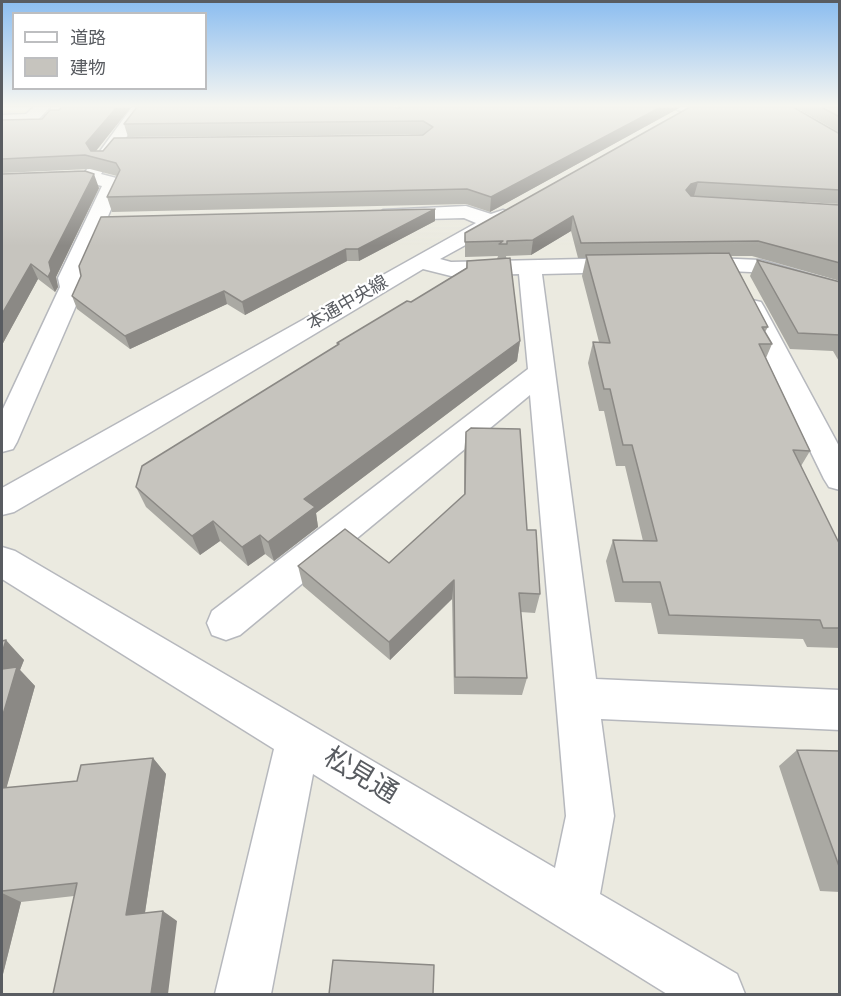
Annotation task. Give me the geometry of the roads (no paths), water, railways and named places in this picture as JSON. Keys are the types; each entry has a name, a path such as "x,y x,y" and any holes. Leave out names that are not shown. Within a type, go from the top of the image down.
{"street":[{"path":"90,177 106,153"},
{"path":"2,180 90,177 113,183 70,278 72,286 2,442"},
{"name":"本通中央線","path":"2,503 420,261 523,205"},
{"path":"371,214 466,212 493,222"},
{"path":"97,220 121,219"},
{"path":"420,261 451,269 647,265"},
{"path":"670,264 752,265 840,291"},
{"path":"731,264 840,479"},
{"path":"531,267 590,816 572,906"},
{"path":"226,623 542,371"},
{"name":"松見通","path":"2,561 717,994"},
{"path":"578,698 840,710"},
{"path":"243,994 298,740"}]}
